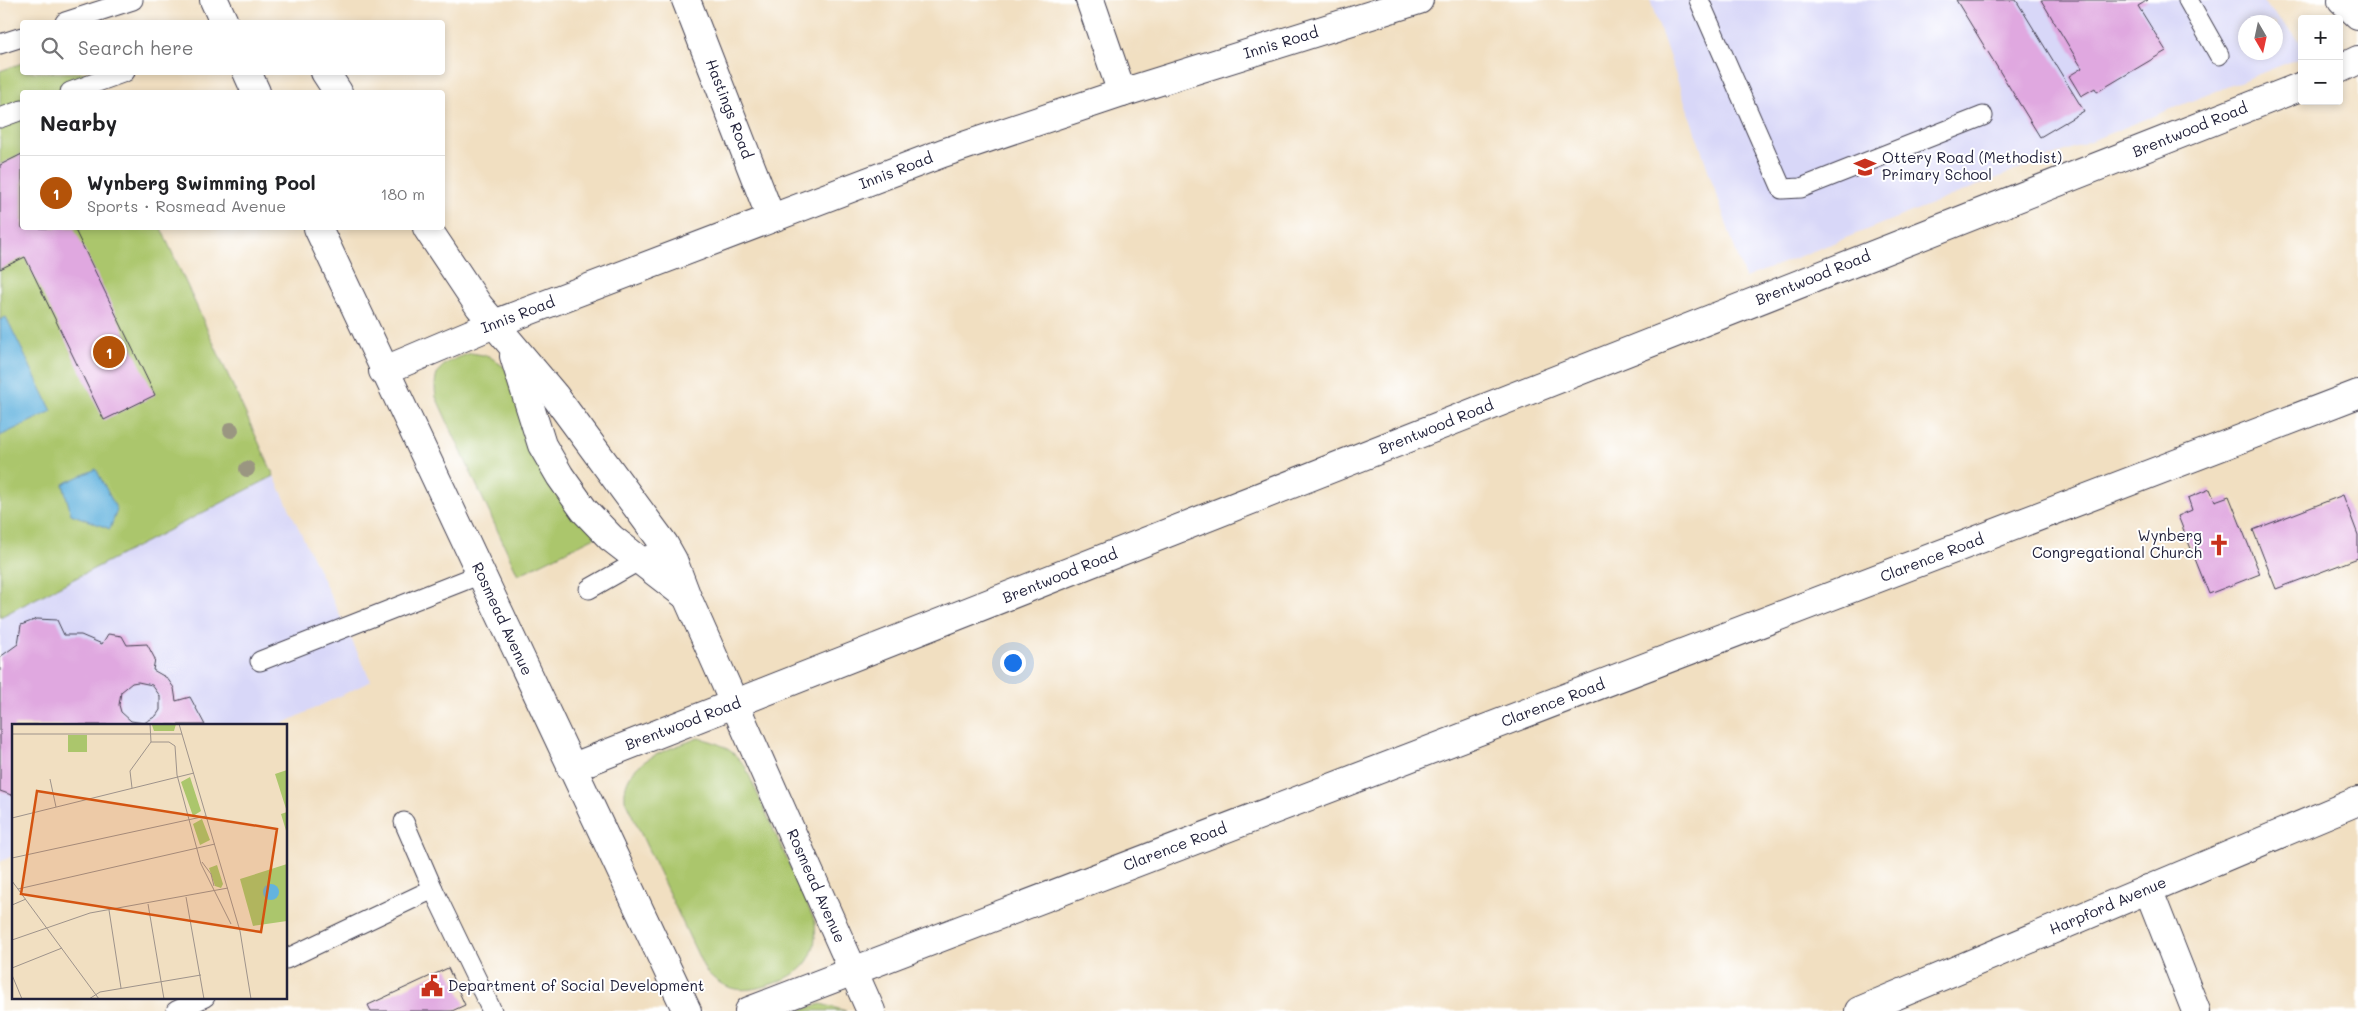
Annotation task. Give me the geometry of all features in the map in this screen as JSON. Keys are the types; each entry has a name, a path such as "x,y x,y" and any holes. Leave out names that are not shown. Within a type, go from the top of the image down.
{"street":[{"path":"214,0 223,20"},
{"name":"Hastings Road","path":"686,0 771,218"},
{"path":"1090,0 1122,93"},
{"name":"Innis Road","path":"384,371 494,324 943,152 1122,93 1419,0"},
{"path":"2342,0 2358,16"},
{"path":"2343,67 2358,60"},
{"path":"248,75 255,90"},
{"path":"327,75 337,90"},
{"name":"Brentwood Road","path":"571,768 2298,88"},
{"name":"Rosmead Avenue","path":"319,230 687,1011"},
{"name":"Rosmead Avenue","path":"428,230 479,306 555,396 664,544 673,560 687,597 871,1011"},
{"name":"Rosmead Avenue","path":"512,344 542,445 560,476 584,510 611,538 642,560 687,597"},
{"name":"Clarence Road","path":"749,1011 2358,394"},
{"name":"Harpford Avenue","path":"1859,1011 2358,801"},
{"path":"2148,889 2196,1011"}],"lane":[{"path":"71,20 133,0"},
{"path":"1699,0 1782,189 1801,188 1983,116"},
{"path":"2188,0 2219,55"},
{"path":"0,44 20,38"},
{"path":"76,90 117,75"},
{"path":"0,118 20,111"},
{"path":"589,589 642,560 664,544"},
{"path":"260,661 481,574"},
{"path":"404,822 433,890 492,1011"},
{"path":"288,958 433,890"},
{"path":"176,1011 203,998"}],"shaded area":[{"name":"Ottery Road (Methodist) Primary School","path":"1650,0 2261,0 2275,15 2238,15 2238,60 2283,60 2283,23 2298,39 2298,59 1745,278"},
{"path":"274,476 371,681 282,724 12,724 12,856 0,862 0,617"}],"green space":[{"path":"20,64 20,75 91,75 98,90 20,90 20,230 162,230 274,476 0,617 0,71"},
{"path":"471,353 489,356 504,367 597,536 518,575 436,397 435,387 438,372 454,359"},
{"path":"698,738 724,747 745,766 815,922 812,953 802,968 785,979 754,989 737,989 721,984 705,970 625,800 626,786 631,775 639,766 661,752"},
{"path":"821,1004 846,1011 795,1011"}],"water":[{"path":"6,317 52,411 0,436 0,320"},
{"path":"96,469 117,510 110,529 71,514 63,484"}],"building":[{"path":"1956,0 2016,0 2084,111 2040,137"},
{"path":"2041,0 2148,0 2138,6 2166,51 2097,92 2095,88 2081,96 2069,76 2082,68"},
{"path":"20,155 20,230 75,230 155,395 104,420 25,257 0,269 0,165"},
{"name":"Wynberg Congregational Church","path":"2210,489 2215,501 2229,496 2260,574 2209,594 2178,516 2192,510 2188,498"},
{"path":"2343,495 2358,535 2358,558 2276,589 2253,530"},
{"path":"37,619 57,620 64,635 81,635 102,644 108,634 122,636 127,645 147,644 155,659 153,670 167,678 174,688 176,701 190,697 204,724 12,724 12,795 0,791 0,657 18,644 21,625","holes":["138,682 152,685 160,696 160,710 156,716 144,723 131,721 121,712 119,705 121,692 132,683"]},
{"name":"Department of Social Development","path":"448,968 465,1005 452,1011 371,1011 368,1005"}],"place":[{"name":"Ottery Road (Methodist) Primary School","path":"1865,167"},
{"name":"Wynberg Swimming Pool","path":"109,352"},
{"name":"Wynberg Congregational Church","path":"2219,545"},
{"name":"Department of Social Development","path":"432,986"}]}
